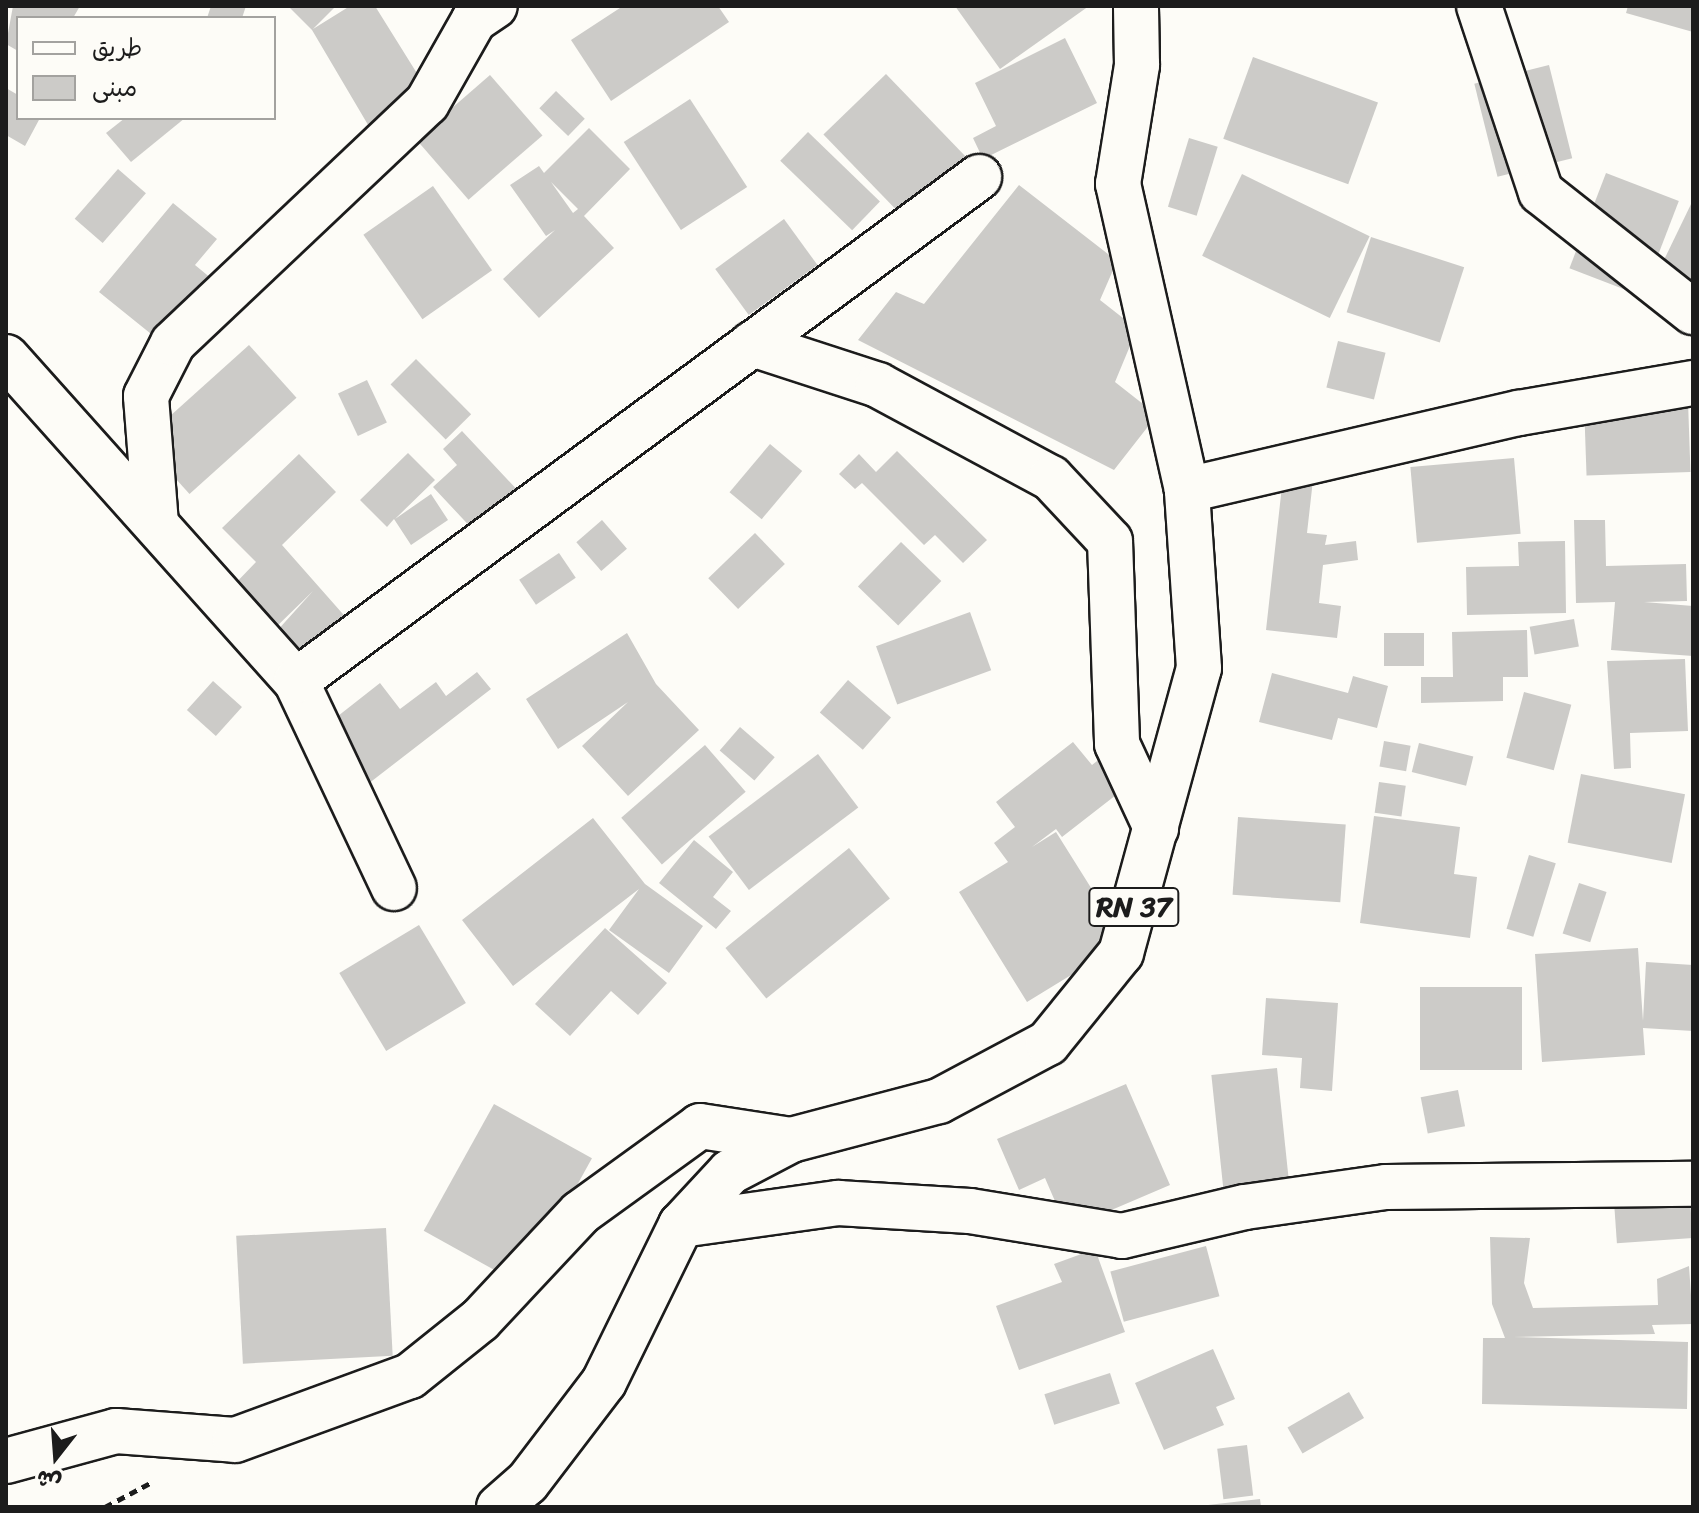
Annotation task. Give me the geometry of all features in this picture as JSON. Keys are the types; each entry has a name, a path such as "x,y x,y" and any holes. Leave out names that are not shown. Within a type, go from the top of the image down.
{"street":[{"path":"156,524 146,396 173,343 427,103 474,20 495,6"},
{"name":"RN 37","path":"499,1507 527,1483 604,1382 681,1225 730,1172 791,1140 939,1101 1048,1043 1121,953 1199,668 1187,490 1118,184 1137,65 1136,6"},
{"path":"1479,6 1541,192 1693,312"},
{"path":"296,681 979,177"},
{"path":"752,344 878,385 1051,478 1110,541 1117,744 1156,828"},
{"path":"6,357 296,681 394,888"},
{"path":"1187,490 1519,413 1693,383"},
{"path":"6,1461 116,1431 235,1440 410,1376 480,1320 580,1213 700,1126 791,1140"},
{"path":"681,1225 838,1203 970,1211 1122,1236 1245,1207 1386,1187 1693,1184"}],"building":[{"path":"13,6 80,6 74,16 16,16 16,50 6,44"},
{"path":"211,6 246,6 243,16 208,16"},
{"path":"288,6 336,6 313,29 350,6 375,6 433,99 374,135 312,30"},
{"path":"623,6 718,6 729,22 611,101 571,40"},
{"path":"955,6 1089,6 1000,69"},
{"path":"1628,6 1693,6 1693,32 1626,13"},
{"path":"1065,38 1097,103 983,159 973,138 996,126 975,83"},
{"path":"1253,57 1378,102 1348,184 1223,139"},
{"path":"1549,65 1572,158 1498,177 1474,84"},
{"path":"886,74 979,170 917,231 823,134"},
{"path":"490,75 542,135 469,200 416,139"},
{"path":"6,88 16,94 16,120 39,120 25,146 6,135"},
{"path":"556,91 585,119 568,136 539,108"},
{"path":"690,99 747,187 681,230 624,142"},
{"path":"122,120 183,120 131,162 106,133"},
{"path":"589,128 630,169 584,216 614,248 539,318 503,279 555,230 546,236 510,185 539,166 544,173","holes":["551,182 578,209 573,213"]},
{"path":"808,132 880,201 852,230 780,161"},
{"path":"1189,138 1218,147 1197,216 1168,207"},
{"path":"118,169 146,193 103,243 75,219"},
{"path":"1606,173 1679,201 1642,296 1569,268"},
{"path":"1242,174 1370,236 1330,318 1202,256"},
{"path":"1019,185 1117,261 1100,300 1137,329 1115,382 1157,415 1114,470 858,340 896,292 924,304"},
{"path":"433,186 492,270 422,319 363,235"},
{"path":"1693,200 1693,317 1647,295"},
{"path":"173,203 217,239 195,265 218,284 166,346 99,292"},
{"path":"784,219 818,265 749,315 715,269"},
{"path":"1371,237 1464,267 1440,342 1347,312"},
{"path":"1338,341 1386,353 1374,399 1326,388"},
{"path":"249,345 297,398 189,494 142,441"},
{"path":"416,359 471,414 446,440 391,384"},
{"path":"367,380 387,423 358,436 338,394"},
{"path":"1688,401 1690,472 1587,476 1584,405"},
{"path":"462,431 536,510 492,550 433,487 457,465 443,449"},
{"path":"770,444 802,471 762,519 730,492"},
{"path":"897,451 987,540 963,563 935,535 924,545 862,483 855,489 839,474 859,454 876,472"},
{"path":"408,453 435,480 395,519 431,494 448,520 411,545 394,519 387,527 360,500"},
{"path":"299,454 336,492 282,545 357,630 301,692 257,653 313,591 272,631 230,589 256,562 222,528"},
{"path":"1514,458 1521,534 1417,543 1410,467"},
{"path":"1283,477 1313,480 1307,533 1327,535 1325,545 1356,541 1358,560 1323,565 1319,603 1341,606 1337,638 1266,630"},
{"path":"602,520 627,549 601,571 576,542"},
{"path":"1574,520 1605,520 1606,566 1686,564 1687,601 1644,602 1693,606 1693,656 1611,650 1615,602 1576,603"},
{"path":"755,533 785,564 738,609 708,578"},
{"path":"1565,541 1566,613 1467,615 1466,567 1519,566 1518,542"},
{"path":"901,542 941,581 898,625 858,587"},
{"path":"559,553 576,578 536,605 519,580"},
{"path":"970,612 991,670 897,704 876,646"},
{"path":"1574,619 1579,647 1535,654 1530,627"},
{"path":"1527,630 1528,677 1503,677 1503,701 1421,703 1421,677 1453,677 1452,632"},
{"path":"627,633 656,684 699,730 628,796 582,746 628,702 558,749 526,699"},
{"path":"1384,633 1424,633 1424,666 1384,666"},
{"path":"1685,659 1688,731 1630,733 1631,768 1614,769 1607,661"},
{"path":"477,672 491,689 368,784 324,727 380,683 400,709 436,682 446,696"},
{"path":"1272,673 1348,693 1353,676 1388,686 1377,728 1338,718 1332,740 1259,722"},
{"path":"848,680 891,717 863,750 820,712"},
{"path":"213,681 242,707 216,736 187,710"},
{"path":"1524,692 1571,705 1554,770 1506,758"},
{"path":"740,727 775,757 754,781 720,750"},
{"path":"1384,741 1411,746 1406,771 1379,767"},
{"path":"1073,742 1092,765 1111,750 1134,781 1062,837 1056,829 1032,847 1056,832 1125,942 1027,1002 959,892 1008,862 994,843 1015,827 996,802"},
{"path":"1419,743 1473,757 1466,786 1412,772"},
{"path":"705,745 746,792 662,865 621,818"},
{"path":"818,754 858,808 749,890 709,836"},
{"path":"1581,774 1685,794 1672,863 1568,843"},
{"path":"1379,782 1406,786 1401,816 1375,813"},
{"path":"1374,816 1460,827 1454,874 1477,877 1470,938 1360,923"},
{"path":"1238,817 1346,825 1340,902 1233,895"},
{"path":"593,818 645,884 703,926 669,973 609,930 639,889 513,986 462,920"},
{"path":"694,840 733,872 713,897 731,911 716,929 659,883"},
{"path":"849,848 890,899 766,999 725,948"},
{"path":"1529,855 1556,863 1533,937 1506,929"},
{"path":"1579,883 1607,892 1590,942 1563,933"},
{"path":"419,925 466,1003 386,1051 339,973"},
{"path":"605,928 667,983 638,1015 611,991 570,1036 535,1004"},
{"path":"1638,948 1643,1021 1646,962 1693,965 1693,1031 1643,1028 1645,1055 1542,1062 1535,954"},
{"path":"1420,987 1522,987 1522,1070 1420,1070"},
{"path":"1266,998 1338,1003 1332,1091 1300,1088 1302,1058 1262,1055"},
{"path":"1277,1068 1289,1184 1224,1191 1211,1075"},
{"path":"1126,1084 1170,1185 1067,1229 1045,1178 1019,1190 997,1139"},
{"path":"1458,1090 1465,1126 1428,1134 1421,1097"},
{"path":"494,1104 592,1158 522,1285 424,1231"},
{"path":"1690,1199 1693,1238 1617,1243 1614,1204"},
{"path":"386,1228 393,1356 243,1364 236,1236"},
{"path":"1490,1237 1530,1238 1524,1283 1533,1308 1658,1305 1657,1279 1689,1266 1693,1324 1652,1325 1655,1334 1513,1337 1688,1342 1687,1409 1482,1404 1483,1338 1505,1338 1492,1304"},
{"path":"1206,1246 1219,1296 1124,1322 1110,1272"},
{"path":"1095,1249 1125,1332 1019,1370 996,1306 1062,1282 1054,1264"},
{"path":"1213,1349 1235,1399 1216,1407 1224,1425 1164,1450 1135,1383"},
{"path":"1110,1373 1120,1403 1054,1425 1044,1394"},
{"path":"1349,1392 1364,1418 1303,1453 1288,1428"},
{"path":"1247,1445 1253,1496 1223,1499 1217,1449"},
{"path":"1260,1499 1261,1507 1208,1505"}]}
